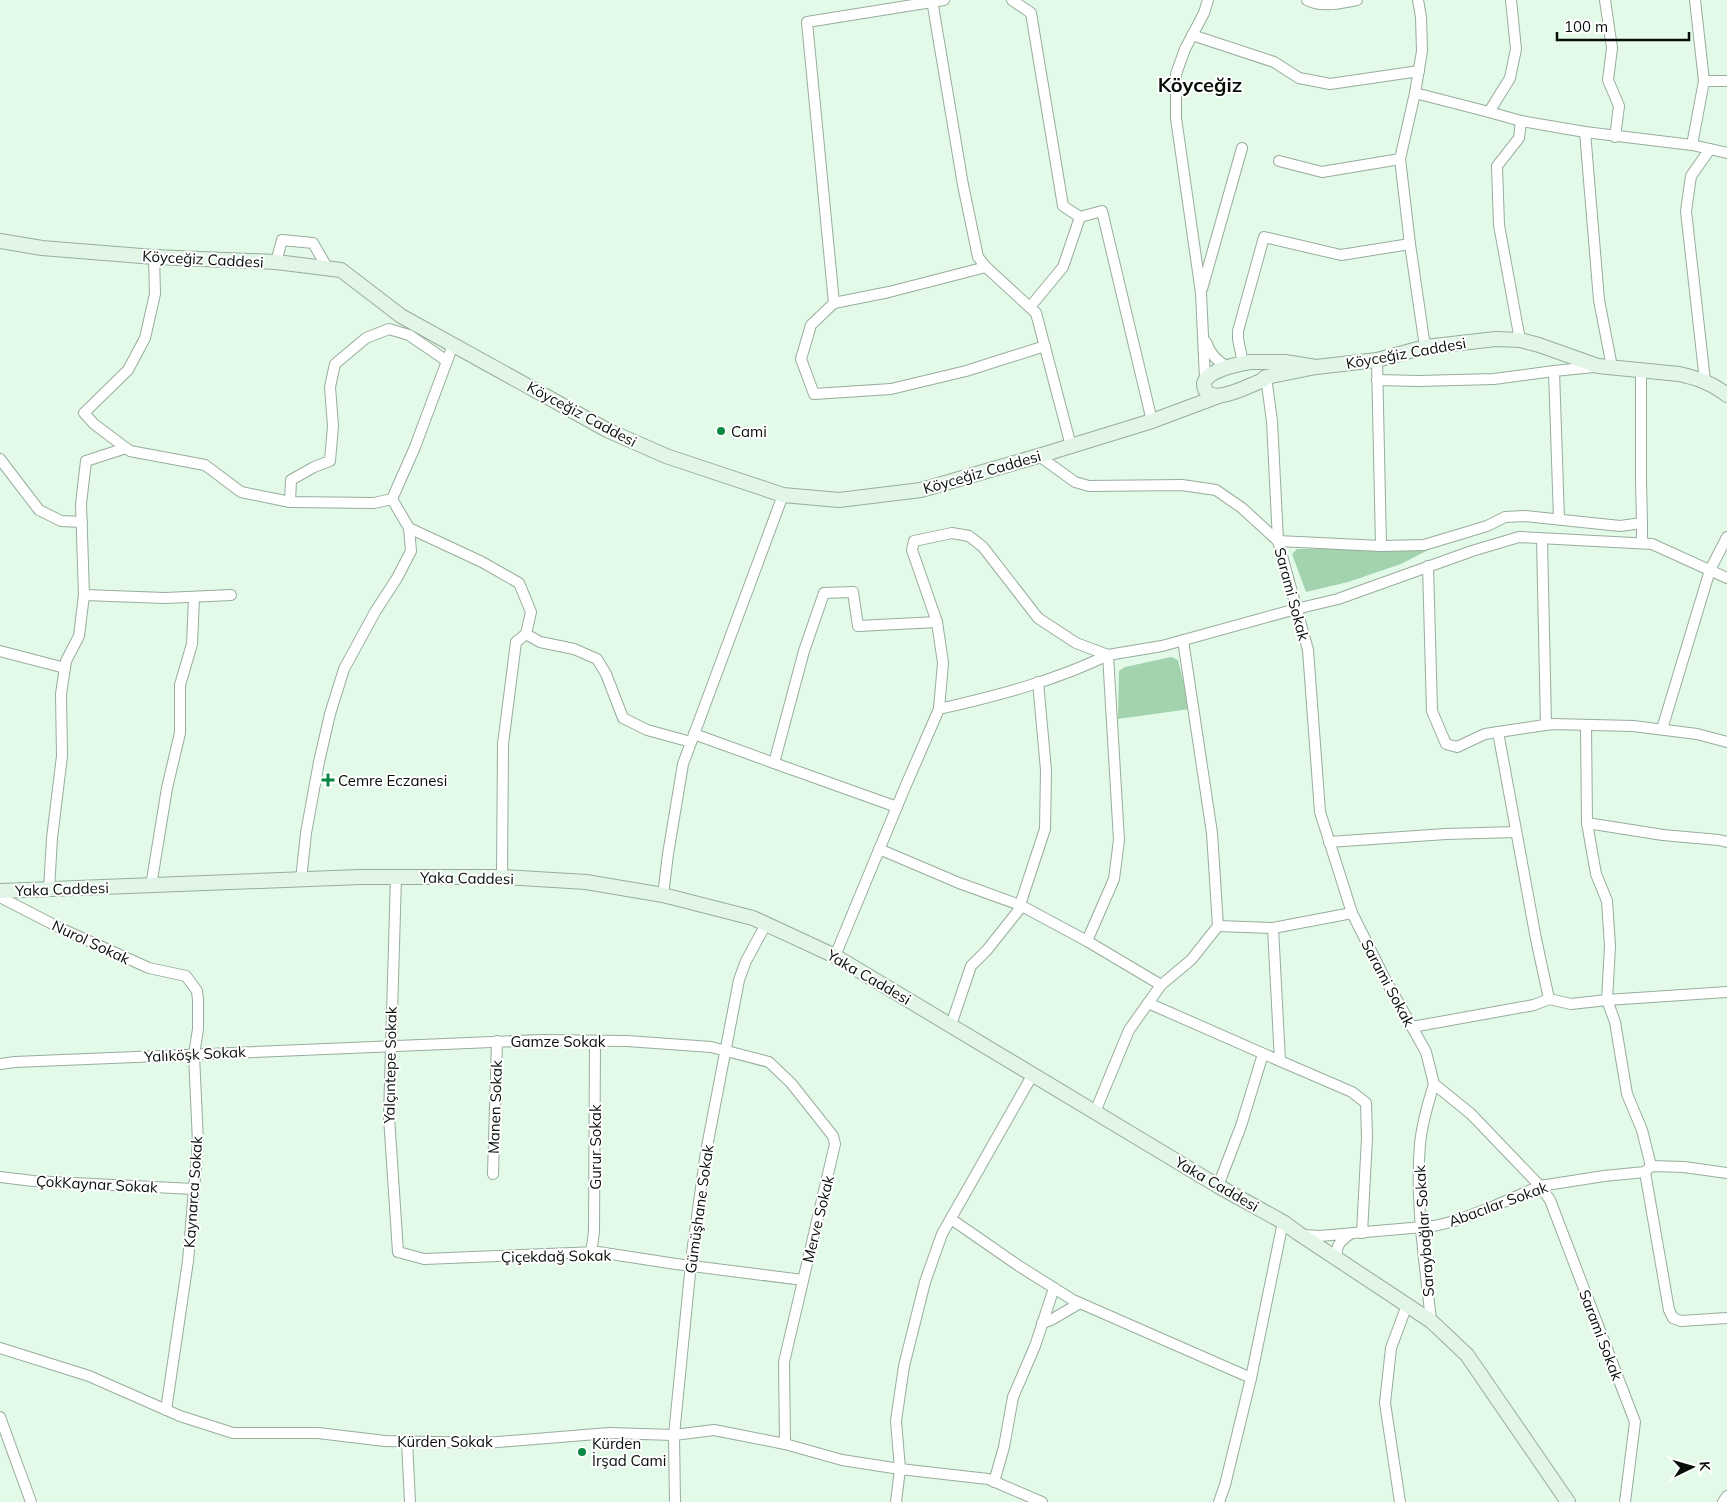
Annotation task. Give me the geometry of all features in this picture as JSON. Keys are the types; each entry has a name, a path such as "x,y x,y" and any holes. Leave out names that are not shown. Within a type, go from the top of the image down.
{"street":[{"path":"834,303 807,22 944,0"},
{"path":"1012,0 1031,13 1063,206 1080,218"},
{"path":"1208,0 1204,13 1185,49 1176,74 1176,118 1201,293 1204,386 1207,393 1219,396"},
{"path":"1307,0 1312,3 1339,3 1358,0"},
{"path":"1418,0 1422,51 1415,93 1400,159 1425,347"},
{"path":"1489,112 1510,78 1516,48 1511,0"},
{"path":"1605,0 1612,48 1608,80 1619,106 1615,137"},
{"path":"1692,145 1704,81 1695,0"},
{"path":"932,1 965,194 978,257 986,267 1036,313 1071,446"},
{"path":"1192,35 1274,62 1299,78 1330,84 1419,71"},
{"path":"1704,81 1727,81"},
{"path":"1415,93 1520,121 1615,137 1692,145 1727,153"},
{"path":"1520,121 1519,138 1497,166 1499,225 1520,340"},
{"path":"1377,380 1494,379 1554,371 1605,367 1585,132"},
{"path":"1201,293 1242,148"},
{"path":"1704,380 1686,211 1691,176 1710,149"},
{"path":"1279,161 1322,172 1400,159"},
{"path":"1080,218 1102,211 1152,421"},
{"path":"1030,307 1063,267 1080,218"},
{"path":"1243,364 1238,331 1264,237 1341,256 1410,244"},
{"path":"276,262 282,240 313,243 328,268"},
{"name":"Köyceğiz Caddesi","path":"0,241 42,248 154,257 276,262 341,270 401,316 607,430 666,456 783,495 839,500 921,490 1152,421 1266,378 1316,367 1377,360 1425,347 1474,340 1520,340 1605,367 1679,374 1704,380 1716,386 1727,395"},
{"path":"154,257 155,294 145,338 128,370 84,413 94,424 130,451 205,465 241,492 290,502 374,502 392,499"},
{"path":"986,267 889,292 834,303 811,324 801,359 814,394 891,389 966,371 1045,346"},
{"path":"290,502 291,480 314,467 330,461 333,426 330,387 335,364 366,338 389,329 409,335 446,361"},
{"path":"1203,336 1214,358 1223,364 1265,366 1266,378"},
{"path":"392,499 415,447 453,345"},
{"path":"1377,360 1381,546"},
{"name":"Köyceğiz Caddesi","path":"1177,411 1204,381 1215,372 1243,364 1285,362 1316,367"},
{"path":"1641,370 1640,481 1642,543"},
{"path":"1554,371 1559,519"},
{"name":"Sarami Sokak","path":"1266,378 1271,407 1278,541 1308,650 1320,812 1329,842 1352,913 1384,977 1426,1052 1434,1084 1471,1114 1540,1186 1550,1200 1635,1422 1625,1502"},
{"path":"1249,386 1254,387 1262,394 1271,407"},
{"path":"49,890 52,838 62,756 61,694 66,661 79,636 84,595 81,504 86,461 126,448"},
{"path":"1039,456 1075,482 1089,486 1182,485 1216,490 1242,508 1278,541 1381,546 1424,544 1488,526 1504,517 1525,516 1620,526 1642,523"},
{"path":"0,459 39,510 61,521 82,522"},
{"path":"663,895 683,764 783,495"},
{"path":"301,880 306,833 330,714 344,669 411,551 409,528 392,499"},
{"path":"409,528 482,562 519,583 531,612 526,634 516,642 503,744 502,877"},
{"path":"835,956 939,710 943,663 937,622 912,550 914,542 952,533 969,536 984,547 1038,618 1076,643 1108,655"},
{"path":"939,710 987,698 1038,682 1081,668 1108,655 1162,646 1296,608 1338,599 1428,566 1519,537 1652,544 1727,578"},
{"path":"1662,729 1710,570 1727,537"},
{"path":"1542,538 1546,725"},
{"path":"1428,566 1432,711 1446,744 1457,747 1486,734 1546,725 1586,724 1662,729 1696,734 1727,742"},
{"path":"774,763 804,651 824,593 853,592 858,626 937,622"},
{"path":"84,595 165,598 231,595"},
{"path":"151,886 167,788 180,733 180,685 192,644 194,598"},
{"path":"526,634 540,642 574,649 597,659 606,674 623,718 647,730 692,738 774,763 897,807"},
{"path":"1095,1112 1128,1030 1161,985 1191,960 1218,926 1212,833 1183,640"},
{"path":"0,651 65,668"},
{"path":"1087,941 1114,879 1119,840 1108,655"},
{"path":"951,1026 972,966 1018,911 1045,829 1046,770 1038,682"},
{"path":"1586,724 1587,823 1596,874 1607,901 1610,946 1607,1000 1615,1022 1627,1094 1642,1130 1669,1310 1673,1318 1681,1321 1727,1318"},
{"path":"1498,732 1549,999"},
{"path":"1587,823 1663,835 1727,842"},
{"path":"1329,842 1446,834 1516,832"},
{"path":"879,850 959,883 1020,905 1087,941 1161,985"},
{"name":"Yaka Caddesi","path":"0,891 396,877 502,877 586,882 663,895 753,918 835,956 1218,1186 1283,1222 1431,1321 1467,1355 1568,1502"},
{"name":"Yalçıntepe Sokak","path":"396,877 389,1117 398,1252"},
{"name":"Nurol Sokak","path":"0,897 62,929 149,968 186,976"},
{"path":"1218,926 1273,928 1352,913"},
{"name":"Gümüşhane Sokak","path":"675,1502 674,1435 691,1265 706,1152 739,980 746,961 766,924"},
{"path":"1273,928 1280,1061"},
{"name":"Kaynarca Sokak","path":"166,1410 188,1261 198,1142 194,1055 198,1029 197,991 186,976"},
{"path":"1412,1027 1534,1005 1549,999 1570,1004 1727,992"},
{"path":"1148,1003 1352,1092 1366,1103 1367,1138 1362,1233"},
{"name":"Gamze Sokak","path":"390,1045 541,1040 711,1047 726,1050"},
{"name":"Manen Sokak","path":"492,1174 497,1041"},
{"name":"Gurur Sokak","path":"591,1253 594,1232 595,1041"},
{"name":"Yalıköşk Sokak","path":"0,1064 390,1045"},
{"name":"Merve Sokak","path":"726,1050 769,1062 791,1084 833,1136 835,1144 784,1362 785,1444"},
{"path":"1218,1186 1241,1126 1263,1054"},
{"path":"896,1502 900,1469 896,1421 904,1366 925,1282 942,1234 1032,1074"},
{"name":"Saraybağlar Sokak","path":"1431,1321 1418,1185 1420,1142 1425,1113 1434,1084"},
{"name":"Abacılar Sokak","path":"1298,1233 1320,1236 1434,1226 1455,1221 1540,1186 1648,1169 1684,1167 1727,1172"},
{"name":"ÇokKaynar Sokak","path":"0,1177 34,1181 194,1189"},
{"path":"951,1219 1018,1266 1080,1303 1251,1378"},
{"path":"1219,1502 1251,1378 1283,1222"},
{"path":"1338,1260 1336,1254 1338,1246 1342,1239 1350,1234"},
{"name":"Çiçekdağ Sokak","path":"398,1252 424,1259 591,1253 803,1280"},
{"path":"994,1482 1004,1447 1014,1397 1054,1288"},
{"path":"1042,1324 1080,1303"},
{"path":"1400,1502 1385,1403 1391,1348 1406,1305"},
{"name":"Kürden Sokak","path":"0,1348 88,1376 166,1410 234,1433 318,1433 385,1441 486,1443 609,1433 674,1435 714,1430 785,1444 842,1460 988,1480 1042,1502"},
{"path":"0,1417 31,1502"},
{"path":"407,1441 410,1502"},
{"path":"1722,1502 1727,1496"}],"green space":[{"path":"1432,548 1401,564 1348,582 1306,592 1292,554 1297,549"},
{"path":"1171,657 1178,660 1190,709 1118,719 1119,671 1125,667"}],"place":[{"name":"Cami","path":"721,431"},
{"name":"Cemre Eczanesi","path":"328,780"},
{"name":"Kürden İrşad Cami","path":"582,1452"}],"district":[{"name":"Köyceğiz","path":"1200,84"}]}
